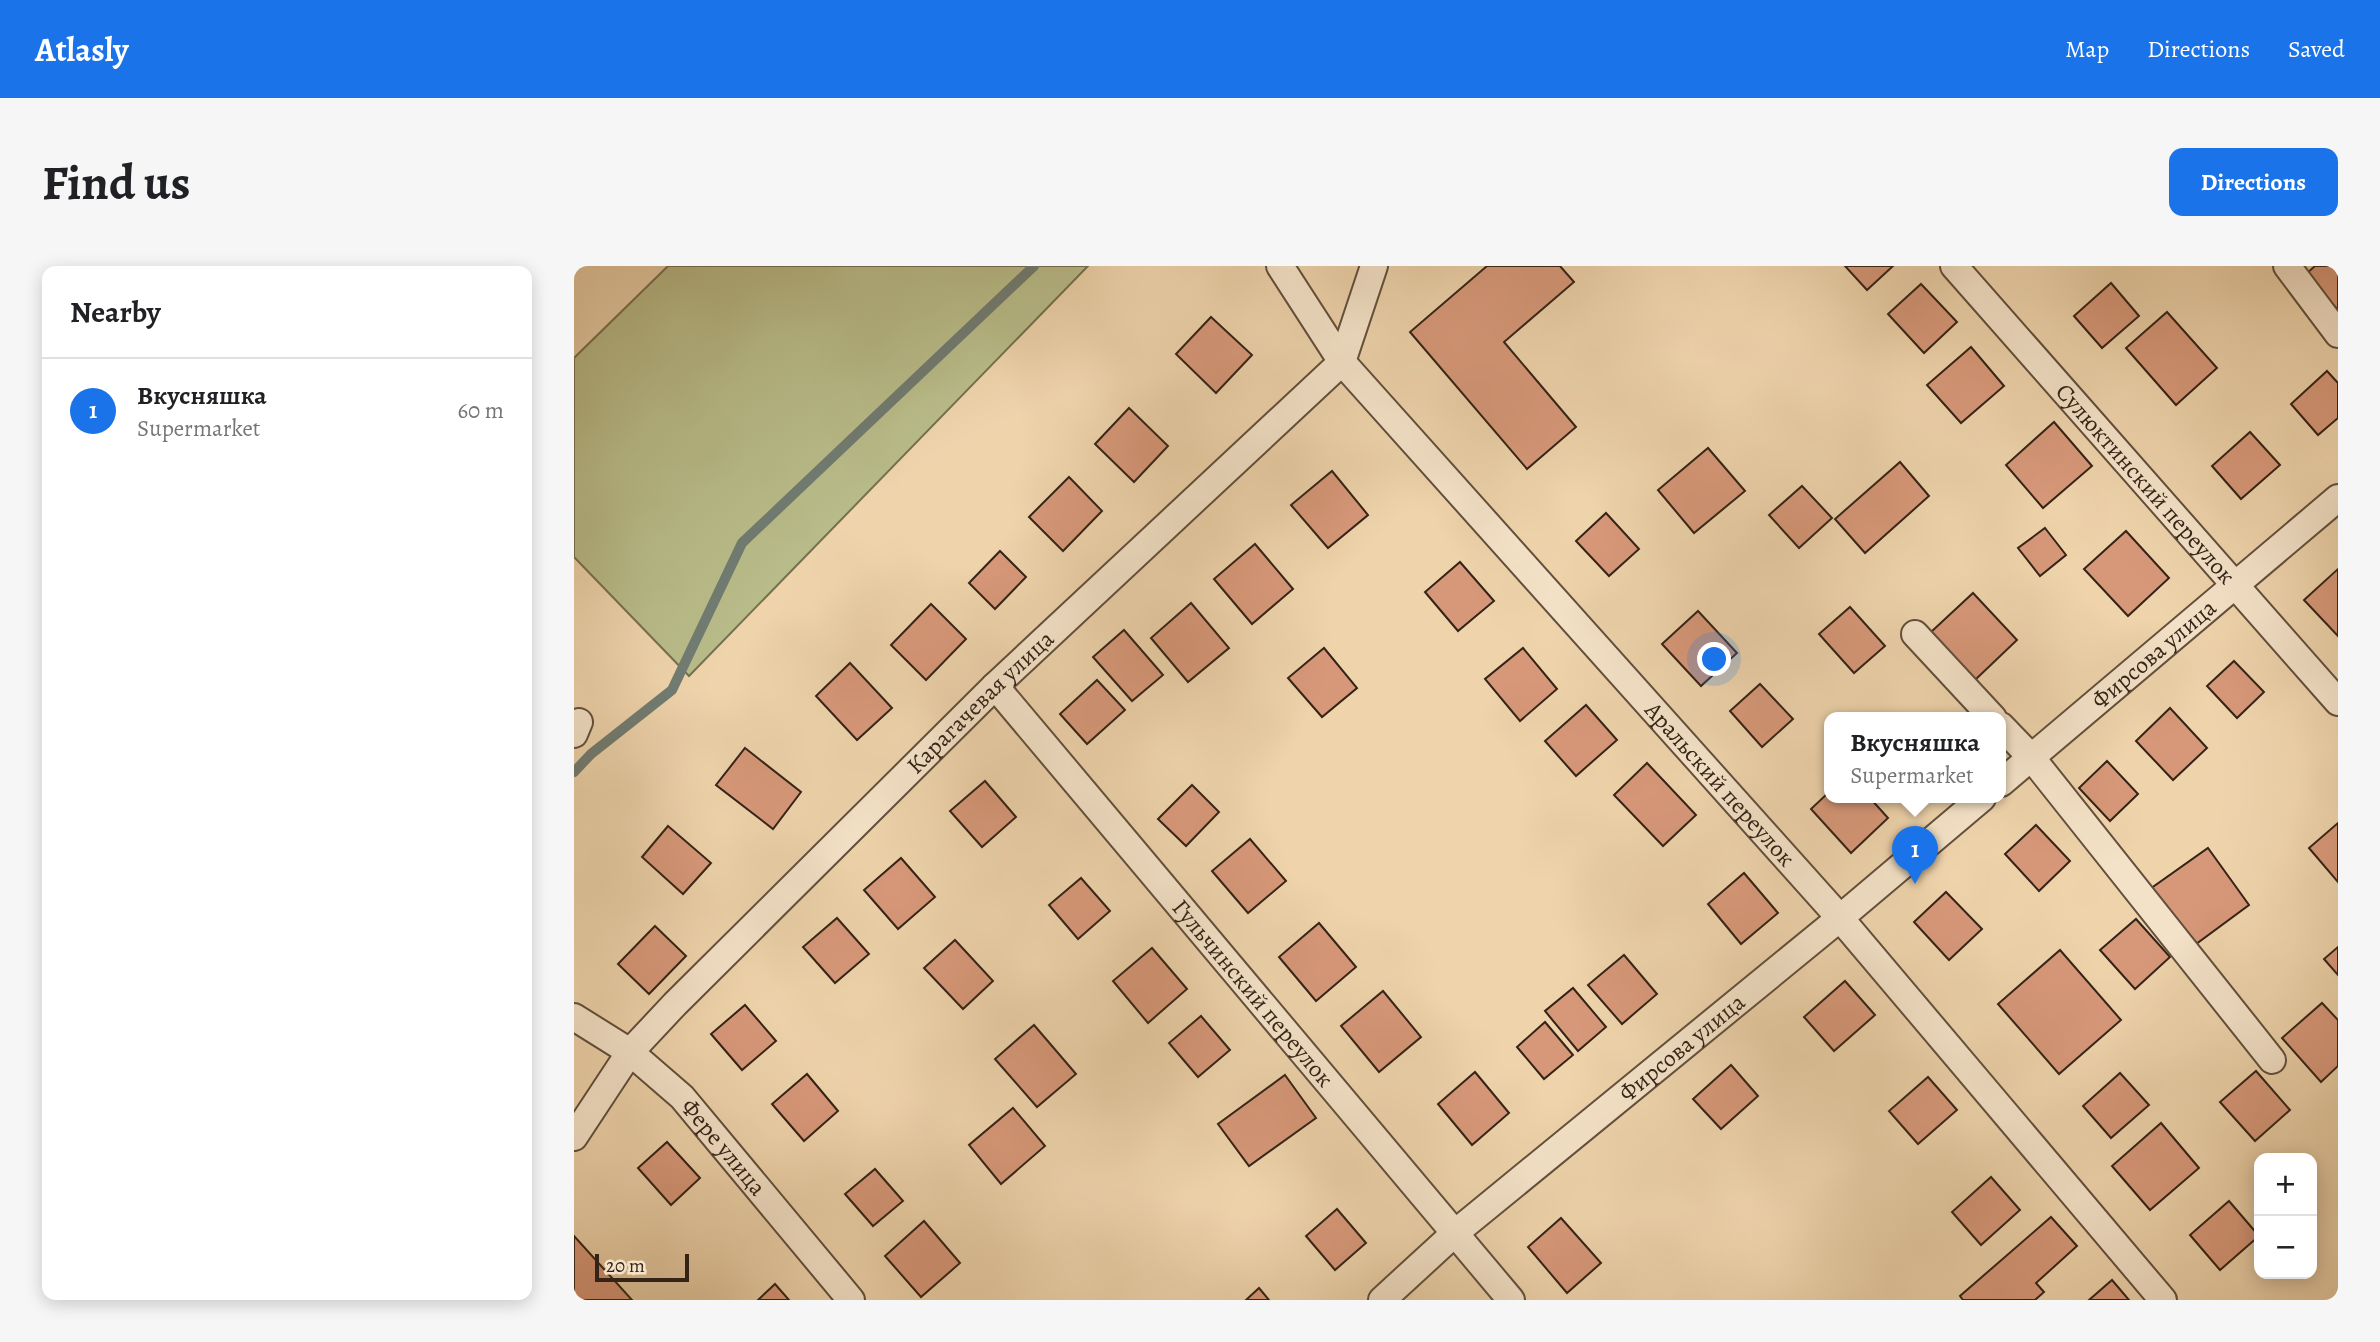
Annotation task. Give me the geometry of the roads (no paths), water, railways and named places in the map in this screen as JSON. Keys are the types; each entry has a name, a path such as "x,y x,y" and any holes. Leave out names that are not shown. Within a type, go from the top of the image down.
{"street":[{"name":"Аральский переулок","path":"1280,266 1342,362 1840,918 2164,1300"},
{"name":"Карагачевая улица","path":"574,1138 630,1052 995,686 1342,362 1374,266"},
{"name":"Сулюктинский переулок","path":"1954,266 2338,702"},
{"path":"2287,266 2338,334"},
{"name":"Фирсова улица","path":"2006,779 2338,498"},
{"path":"1914,634 1987,712"},
{"name":"Гульчинский переулок","path":"995,686 1511,1300"},
{"path":"2006,731 2031,757 2272,1060"},
{"name":"Фирсова улица","path":"1382,1300 1455,1233 1977,803"},
{"name":"Фере улица","path":"574,1017 630,1052 682,1097 851,1300"}],"waterway":[{"path":"574,772 591,754 672,690 742,543 1034,266"}],"place":[{"name":"Вкусняшка","path":"1915,884"}]}
